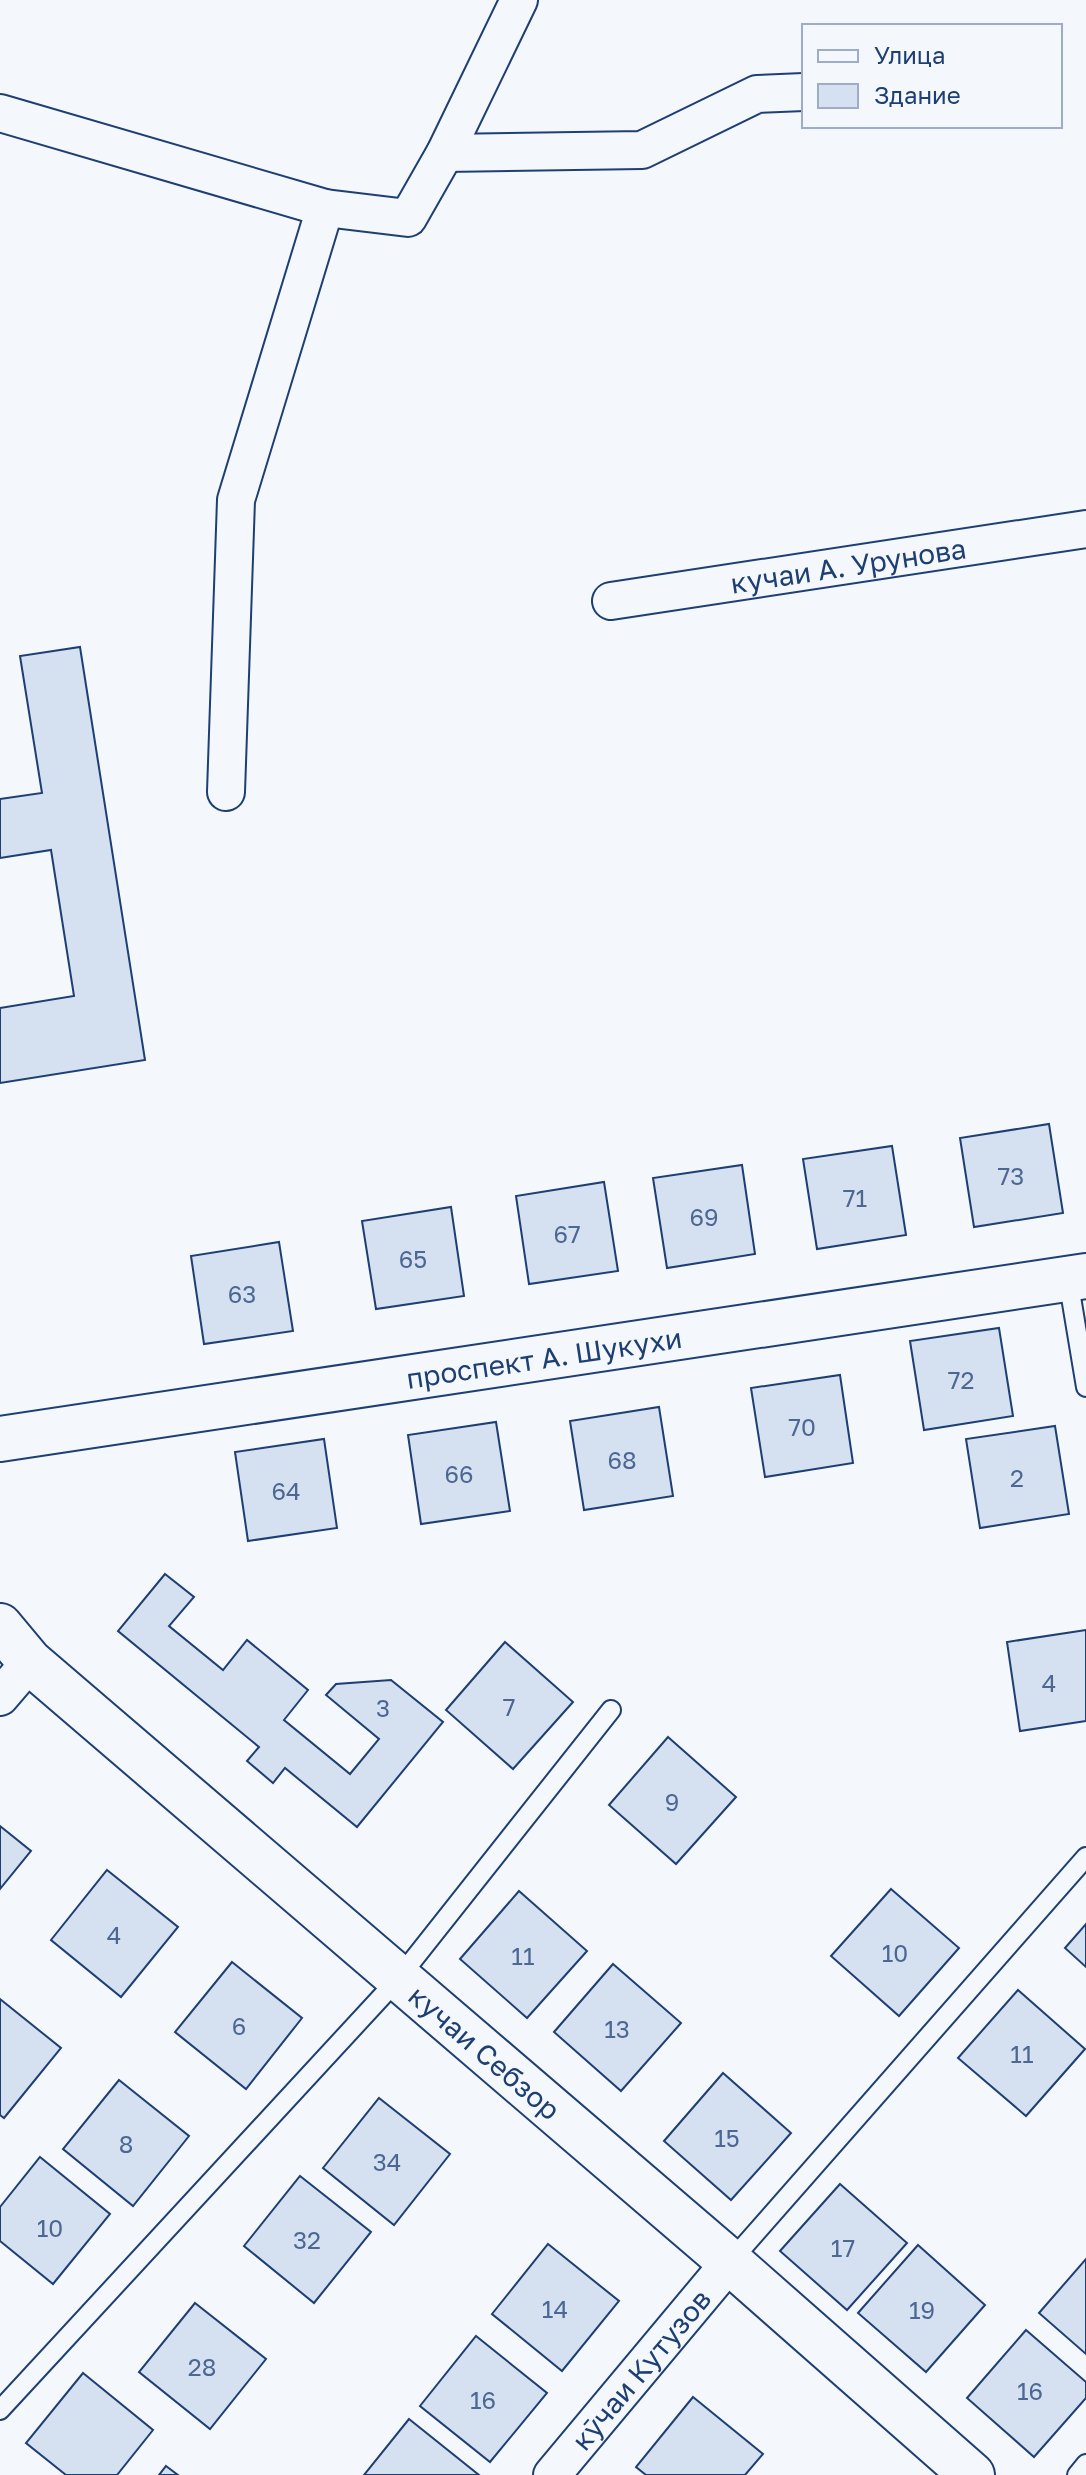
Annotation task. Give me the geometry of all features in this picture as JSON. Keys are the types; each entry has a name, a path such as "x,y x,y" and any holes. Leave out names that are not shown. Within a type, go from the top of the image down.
{"main road":[{"name":"проспект А. Шукухи","path":"0,1439 1077,1277"},
{"name":"кучаи Себзор","path":"0,1626 30,1662 730,2262 972,2475"}],"street":[{"path":"0,113 325,208 408,218 445,153 519,0"},
{"path":"445,153 642,150 757,94 802,92"},
{"path":"226,792 236,500 325,208"},
{"name":"кучаи А. Урунова","path":"611,601 1086,529"},
{"path":"0,1697 30,1662"},
{"name":"кӯчаи Кутузов","path":"552,2475 730,2262"}],"lane":[{"path":"1077,1277 1086,1387"},
{"path":"0,2410 398,1979 611,1710"},
{"path":"730,2262 1086,1857"},
{"path":"1077,2475 1086,2464"}],"building":[{"path":"80,647 145,1060 0,1083 0,1008 74,996 51,850 0,858 0,799 42,793 20,656"},
{"path":"1049,1124 1063,1213 974,1227 960,1138"},
{"path":"892,1146 906,1235 817,1249 803,1159"},
{"path":"742,1165 755,1254 667,1268 653,1178"},
{"path":"604,1182 618,1271 529,1284 516,1196"},
{"path":"451,1207 464,1296 376,1309 362,1221"},
{"path":"279,1242 293,1331 204,1344 191,1256"},
{"path":"999,1328 1013,1416 924,1430 910,1341"},
{"path":"840,1375 853,1463 765,1477 751,1388"},
{"path":"659,1407 673,1496 584,1510 570,1421"},
{"path":"496,1422 510,1511 421,1524 408,1435"},
{"path":"1055,1426 1069,1514 980,1528 966,1439"},
{"path":"324,1439 337,1528 248,1541 235,1452"},
{"path":"165,1574 194,1597 169,1626 223,1670 247,1640 308,1690 284,1720 350,1774 379,1739 326,1695 336,1684 391,1680 443,1722 357,1827 285,1768 273,1783 247,1761 259,1747 118,1631"},
{"path":"1086,1630 1086,1721 1020,1731 1007,1642"},
{"path":"505,1642 573,1702 513,1769 446,1710"},
{"path":"668,1737 736,1797 676,1864 609,1805"},
{"path":"0,1826 31,1851 0,1889"},
{"path":"107,1870 178,1927 121,1997 51,1940"},
{"path":"891,1889 959,1948 899,2016 831,1956"},
{"path":"519,1891 587,1951 527,2018 460,1959"},
{"path":"1086,1924 1086,1967 1065,1948"},
{"path":"232,1962 302,2018 246,2089 175,2032"},
{"path":"613,1964 681,2023 621,2091 554,2032"},
{"path":"1018,1990 1085,2049 1026,2116 958,2058"},
{"path":"0,1999 61,2048 4,2118 0,2115"},
{"path":"723,2073 791,2133 731,2200 664,2141"},
{"path":"119,2080 189,2136 133,2206 63,2149"},
{"path":"379,2098 450,2154 394,2225 323,2168"},
{"path":"40,2157 110,2214 53,2284 0,2241 0,2207"},
{"path":"300,2176 371,2232 314,2303 244,2246"},
{"path":"840,2184 907,2243 847,2310 780,2251"},
{"path":"548,2244 619,2301 562,2371 492,2314"},
{"path":"918,2245 985,2305 926,2372 858,2313"},
{"path":"1086,2259 1086,2354 1039,2313"},
{"path":"195,2303 266,2359 210,2429 139,2372"},
{"path":"1026,2330 1086,2382 1086,2398 1034,2457 967,2398"},
{"path":"476,2336 547,2393 490,2462 420,2406"},
{"path":"83,2373 153,2430 117,2475 66,2475 26,2443"},
{"path":"693,2397 763,2454 745,2475 646,2475 636,2467"},
{"path":"409,2419 479,2475 364,2475"},
{"path":"166,2466 178,2475 159,2475"}]}
